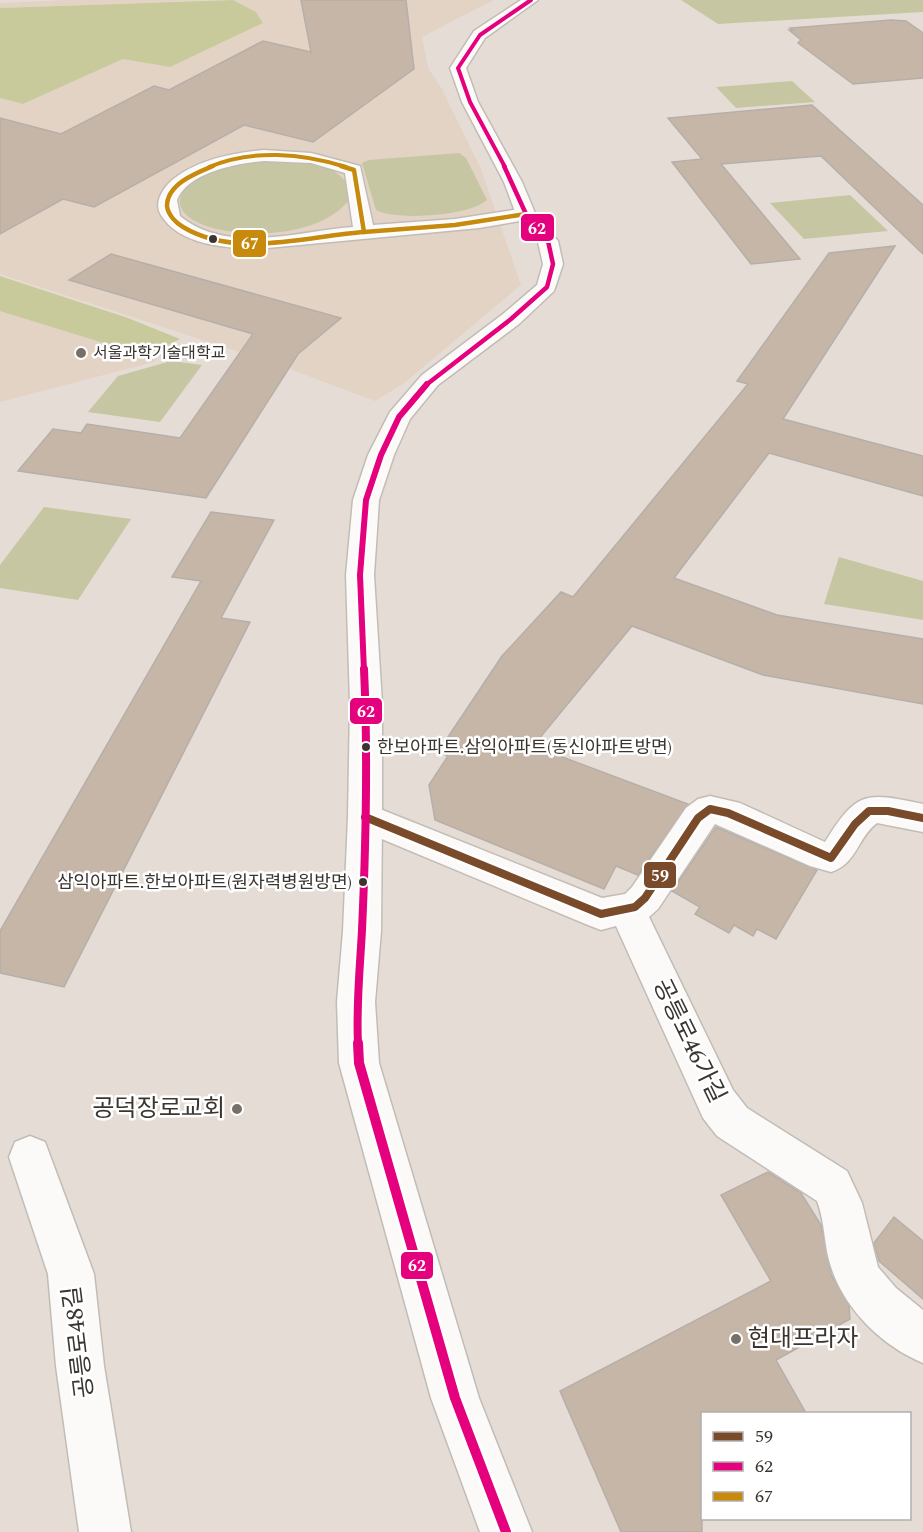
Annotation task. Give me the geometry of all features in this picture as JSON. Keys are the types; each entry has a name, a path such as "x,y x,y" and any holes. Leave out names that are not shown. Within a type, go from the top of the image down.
{"street":[{"path":"506,1532 455,1398 359,1063 356,1002 362,931 366,703 360,574 366,500 381,455 399,417 430,380 511,319 547,287 553,264 548,241 526,214 513,182 470,102 458,68 469,43 481,31 531,0"},
{"path":"364,232 354,170 332,161 304,156 251,157 214,165 190,175 174,188 167,200 168,212 177,223 194,233 216,240 273,243 364,232 488,222 526,214"},
{"path":"365,817 601,914 627,910 635,907 645,898 698,818 710,809 729,813 831,858 836,854 860,814 867,810 875,808 923,818"},
{"name":"공릉로46가길","path":"627,910 718,1104 732,1122 832,1186 840,1199 851,1260 864,1288 876,1303 923,1339"},
{"name":"공릉로48길","path":"30,1157 71,1274 80,1366 105,1532"}],"shaded area":[{"path":"66,0 219,0 0,8 0,3"},
{"path":"233,0 494,0 422,37 428,68 442,89 481,169 521,285 403,384 375,401 276,364 0,274 0,98 23,104 123,59 170,67 263,23 256,12"},
{"name":"서울과학기술대학교","path":"0,289 76,310 171,344 154,362 0,402"}],"green space":[{"path":"233,0 256,12 263,23 170,67 123,59 23,104 0,98 0,8"},
{"path":"681,0 923,0 923,12 718,24"},
{"path":"792,81 815,102 736,108 716,87"},
{"path":"459,153 466,158 487,200 465,210 433,215 400,215 376,210 362,163 369,160"},
{"path":"248,160 293,161 324,167 337,174 346,183 351,197 330,216 301,228 269,233 236,232 207,226 187,216 180,202 189,185 209,173"},
{"path":"850,195 888,231 804,239 770,203"},
{"path":"0,276 128,318 180,339 146,356 0,311"},
{"path":"171,361 202,365 160,422 88,412 118,376"},
{"path":"44,507 131,519 78,600 0,588 0,565"},
{"path":"839,557 923,581 923,620 824,604"}],"building":[{"path":"301,0 406,0 414,69 313,142 244,125 94,207 63,199 0,234 0,118 61,134 154,86 169,90 263,41 311,52"},
{"path":"891,20 906,21 923,33 923,78 853,84 798,43 801,40 789,30 793,30 790,28"},
{"path":"812,105 923,205 923,254 821,156 721,164 800,259 751,264 672,162 702,159 668,118"},
{"path":"895,246 783,419 923,456 923,496 769,453 674,578 777,615 923,639 923,704 763,675 632,626 533,746 688,804 638,875 616,866 604,889 435,820 429,785 448,756 438,752 502,656 561,592 573,597 748,384 737,381 829,253"},
{"path":"111,254 341,318 298,354 206,498 18,471 53,429 81,433 87,424 180,438 253,334 69,280"},
{"path":"211,512 274,520 221,618 250,622 64,987 0,973 0,931 201,581 172,577"},
{"path":"716,827 817,870 776,939 757,929 753,936 734,925 729,933 695,914 700,907 672,891"},
{"name":"현대프라자","path":"768,1172 801,1193 821,1225 831,1274 849,1306 850,1319 776,1360 805,1412 701,1412 702,1532 621,1532 560,1391 771,1281 721,1195"},
{"path":"894,1217 923,1241 923,1299 879,1261 874,1243"}],"transit line":[{"name":"62","path":"506,1532 455,1398 359,1063 356,1002 362,931 366,703 360,575 366,500 381,455 399,417 430,380 511,319 547,287 553,264 548,241 526,214 513,182 470,102 458,68 472,43 488,27 531,0"},
{"name":"67","path":"364,232 354,170 311,158 264,155 219,163 179,184 173,189 167,203 168,211 180,226 202,236 245,243 268,243 336,234 360,232 384,230 455,225 526,214"},
{"name":"59","path":"365,817 601,914 635,907 645,898 698,818 710,809 728,813 831,858 862,815 869,811 877,809 923,818"}],"place":[{"name":"서울과학기술대학교","path":"81,353"},
{"name":"한보아파트.삼익아파트(동신아파트방면)","path":"366,747"},
{"name":"삼익아파트.한보아파트(원자력병원방면)","path":"363,882"},
{"name":"공덕장로교회","path":"237,1109"},
{"name":"현대프라자","path":"736,1339"}]}
